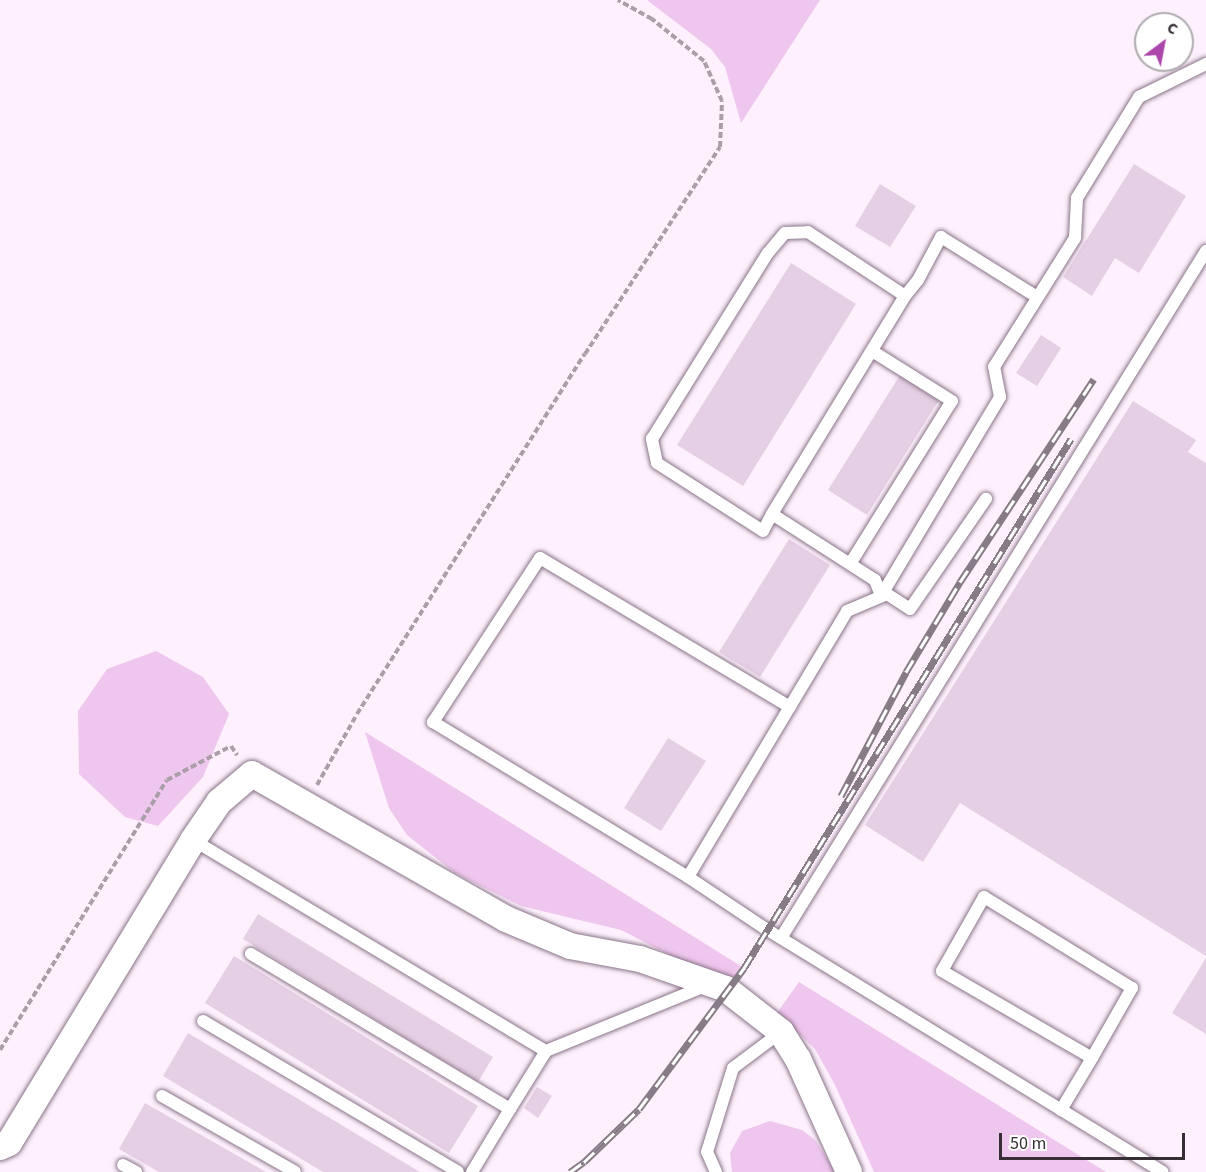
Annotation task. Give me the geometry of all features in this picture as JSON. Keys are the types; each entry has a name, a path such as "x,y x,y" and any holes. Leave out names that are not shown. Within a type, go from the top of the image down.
{"street":[{"path":"0,1146 9,1143 193,840 219,802 252,774 506,919 570,946 640,959 726,989 781,1032 798,1059 849,1172"}],"lane":[{"path":"880,596 1000,397 994,367 1075,238 1077,198 1139,97 1206,64"},
{"path":"905,296 808,232 785,233 768,253 652,439 657,463 763,531 905,296 918,280 941,237 1037,297"},
{"path":"781,938 1206,251"},
{"path":"850,564 952,401 872,351"},
{"path":"688,877 847,611 887,594 910,609 986,499"},
{"path":"772,514 875,580 880,596"},
{"path":"790,707 540,558 433,722 688,877 781,938 1162,1172"},
{"path":"193,840 546,1051"},
{"path":"1061,1110 1092,1058 1132,988 984,897 942,971 1092,1058"},
{"path":"251,954 510,1109"},
{"path":"472,1172 546,1051 659,1002 709,984"},
{"path":"203,1021 458,1172"},
{"path":"716,1172 707,1152 733,1068 781,1032"},
{"path":"162,1096 295,1172"},
{"path":"123,1165 136,1172"}],"path":[{"path":"305,806 363,704 585,354 720,147 722,101 704,61 652,19 618,0"},
{"path":"0,1050 167,780 231,746 252,774"}],"shaded area":[{"path":"647,0 820,0 741,123 725,67 711,49"},
{"path":"156,651 203,677 229,714 203,777 158,826 125,817 79,774 78,711 107,669"},
{"path":"365,732 744,968 730,982 707,974 621,930 521,906 455,873 407,835 389,808"},
{"path":"799,982 1106,1172 874,1172 835,1085 815,1049 777,1013"},
{"path":"770,1121 802,1130 815,1140 836,1172 732,1172 730,1153 742,1131"}],"building":[{"path":"1134,164 1186,196 1139,273 1115,258 1092,296 1063,277"},
{"path":"880,184 916,206 890,247 855,226"},
{"path":"791,263 856,304 743,486 677,445"},
{"path":"1041,335 1061,348 1037,386 1016,373"},
{"path":"900,375 939,400 867,515 828,490"},
{"path":"1133,401 1196,440 1188,452 1206,463 1206,956 960,803 923,862 865,825"},
{"path":"789,539 830,565 760,677 719,652"},
{"path":"668,738 706,761 661,831 624,808"},
{"path":"258,914 493,1057 478,1082 243,939"},
{"path":"234,956 478,1106 449,1153 205,1003"},
{"path":"1206,958 1206,1034 1172,1013"},
{"path":"188,1033 420,1172 323,1172 163,1076"},
{"path":"537,1087 552,1096 538,1118 524,1108"},
{"path":"145,1103 266,1172 159,1172 119,1149"}],"railway":[{"path":"841,796 906,672 960,582 1094,379"},
{"path":"570,1172 584,1162 639,1109 744,968 1071,439"}]}
